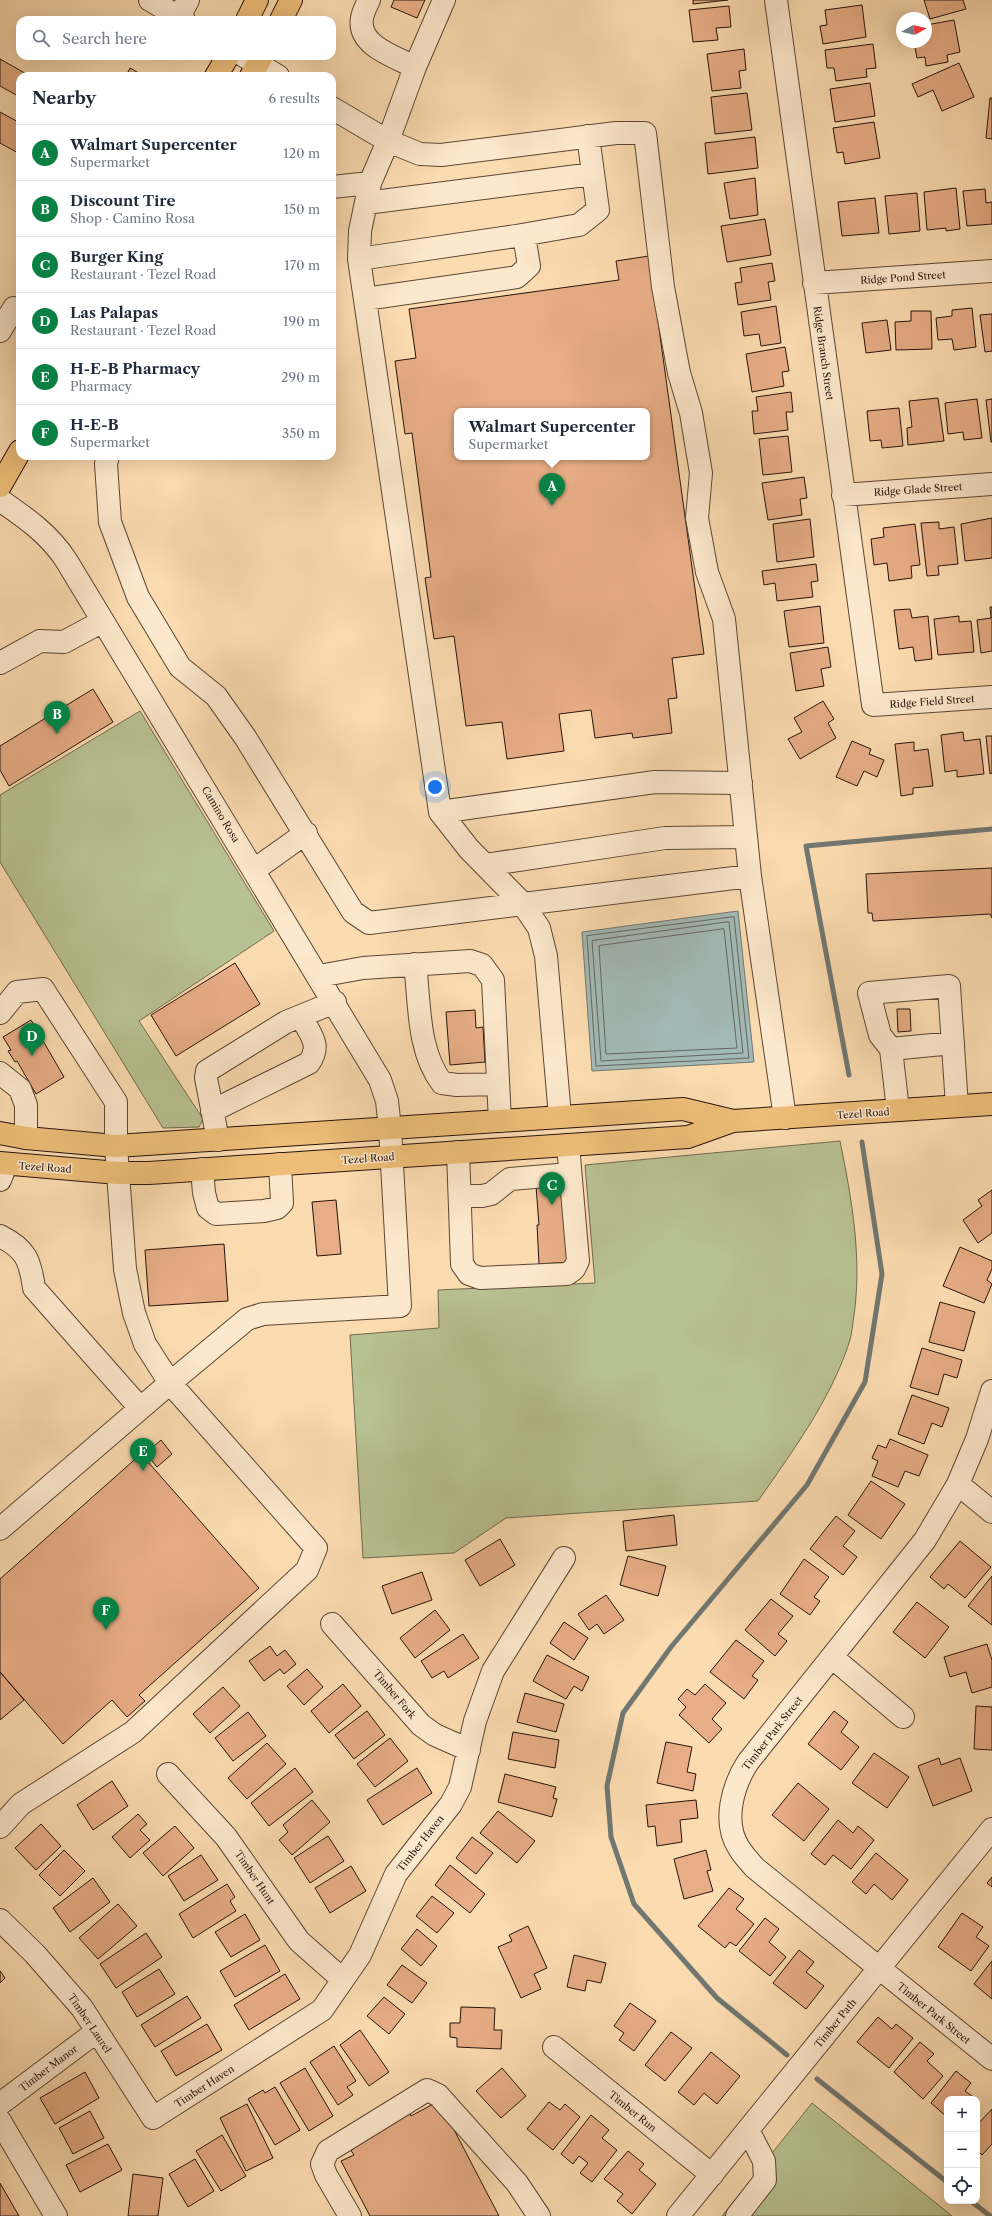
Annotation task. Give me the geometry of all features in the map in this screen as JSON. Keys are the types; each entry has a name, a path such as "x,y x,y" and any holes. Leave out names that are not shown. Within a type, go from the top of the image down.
{"main road":[{"path":"249,16 257,0"},
{"path":"282,16 291,0"},
{"path":"218,72 226,60"},
{"path":"0,486 16,458"},
{"name":"Tezel Road","path":"2,1169 118,1173 392,1157 688,1137 733,1121 992,1104"},
{"name":"Tezel Road","path":"0,1133 26,1138 116,1146 683,1109 733,1121"}],"street":[{"path":"150,0 183,12"},
{"path":"369,0 362,18 364,35 377,48 415,67"},
{"path":"444,0 415,67 368,193 360,231 359,259 440,812 469,849 522,903 539,928 546,956 560,1116"},
{"name":"Ridge Branch Street","path":"776,0 873,705"},
{"path":"254,63 271,72"},
{"path":"336,110 388,141 420,154 441,155 588,136 616,133 645,133 663,287 679,373 691,413 701,473 697,518 707,572 724,619 750,876 785,1118"},
{"path":"359,259 524,235 579,225 598,210 588,136"},
{"path":"336,187 368,193 593,174"},
{"path":"365,299 517,277 529,266 524,235"},
{"name":"Ridge Pond Street","path":"814,283 992,271"},
{"path":"0,332 11,306"},
{"path":"107,460 110,522 138,597 180,667 216,696 250,743 353,912 369,923 750,876"},
{"name":"Ridge Glade Street","path":"843,494 992,484"},
{"name":"Camino Rosa","path":"0,500 33,523 54,542 335,1002 380,1080 387,1101 392,1157 400,1306 263,1314 247,1319 170,1383"},
{"path":"0,663 40,641 64,642 103,620"},
{"name":"Ridge Field Street","path":"873,705 992,697"},
{"path":"440,812 655,782 741,783"},
{"path":"254,870 306,833"},
{"path":"485,865 665,838 746,837"},
{"path":"319,976 363,968 470,960 482,965 492,980 500,1121"},
{"path":"415,964 424,1047 432,1070 442,1083 457,1085 498,1084"},
{"path":"898,1110 891,1049 880,1035 869,992 949,986 957,1106"},
{"path":"0,1013 17,992 43,989 116,1102 116,1146 125,1268 134,1313 145,1344 170,1383 316,1548 306,1570 133,1732 21,1804 0,1827"},
{"path":"218,1140 206,1078 207,1072 286,1022 335,1002"},
{"path":"212,1111 309,1063 315,1054 316,1047 301,1016"},
{"path":"891,1049 953,1043"},
{"path":"0,1073 20,1089 26,1105 26,1138"},
{"path":"458,1152 462,1264 469,1274 480,1278 567,1274 574,1269 578,1261 568,1145"},
{"path":"202,1169 204,1193 208,1208 216,1214 264,1211 277,1208 282,1203 280,1164"},
{"path":"460,1196 482,1196 491,1194 510,1179 570,1174"},
{"path":"2,1239 14,1243 25,1254 32,1275 34,1288 140,1408"},
{"path":"0,1529 170,1383"},
{"name":"Timber Park Street","path":"992,1391 977,1439 958,1484 925,1540 740,1775 732,1794 732,1827 738,1847 755,1868 992,2059"},
{"path":"958,1484 992,1512"},
{"name":"Timber Haven","path":"153,2118 322,2010 360,1955 396,1874 451,1804 460,1787 475,1721 493,1671 564,1558"},
{"name":"Timber Fork","path":"332,1624 421,1725 435,1735 468,1750"},
{"path":"833,1658 903,1717"},
{"name":"Timber Hunt","path":"168,1774 226,1837 299,1941 342,1979"},
{"name":"Timber Path","path":"678,2216 992,1830"},
{"name":"Timber Laurel","path":"0,1920 62,1983 82,2008 96,2032 153,2118"},
{"name":"Timber Manor","path":"0,2104 96,2032"},
{"name":"Timber Run","path":"554,2047 712,2175"},
{"path":"350,2216 326,2175 322,2164 328,2151 428,2090 438,2095 517,2182 539,2216"},
{"path":"0,2121 56,2216"},
{"path":"737,2216 765,2180 764,2161 748,2130"}],"green space":[{"path":"140,711 274,931 139,1021 203,1119 199,1127 163,1128 0,862 0,795"},
{"path":"840,1141 855,1231 857,1276 856,1299 851,1337 840,1367 820,1407 809,1426 758,1501 506,1518 454,1553 363,1558 350,1335 439,1328 438,1290 595,1283 585,1165"},
{"path":"812,2103 952,2216 722,2216"}],"water":[{"path":"738,911 754,1062 592,1071 582,932"}],"building":[{"path":"394,0 425,0 417,18 391,7"},
{"path":"693,0 728,0 693,4"},
{"path":"924,0 963,0 966,9 932,18 932,12 928,12"},
{"path":"862,5 866,37 823,44 820,26 827,25 825,10"},
{"path":"729,6 731,27 716,28 718,40 693,42 689,10"},
{"path":"954,20 960,52 947,55 948,62 926,66 925,57 917,58 915,48 932,48 932,24"},
{"path":"873,44 876,68 866,69 867,77 836,81 834,68 827,68 825,50"},
{"path":"744,49 746,70 739,71 741,88 712,91 707,54"},
{"path":"0,59 23,72 16,72 16,95 0,86"},
{"path":"959,63 974,97 942,111 933,90 918,97 912,84"},
{"path":"130,68 137,72 128,72"},
{"path":"870,83 875,116 835,122 830,89"},
{"path":"747,93 752,130 715,134 711,97"},
{"path":"990,98 992,98 992,139 986,138"},
{"path":"0,112 16,121 16,152 0,143"},
{"path":"874,122 880,158 845,164 843,152 837,153 833,128"},
{"path":"755,137 758,168 708,174 705,143"},
{"path":"755,178 758,215 730,219 724,183"},
{"path":"956,188 960,229 946,231 946,228 927,230 924,192"},
{"path":"985,189 986,203 992,202 992,224 967,226 963,191"},
{"path":"917,193 920,231 889,234 885,196"},
{"path":"875,198 879,233 842,236 838,202"},
{"path":"765,219 771,255 727,262 721,226"},
{"path":"649,256 704,654 672,658 677,698 668,699 672,733 633,738 632,733 595,738 591,710 559,714 564,751 507,759 502,722 466,726 454,636 434,639 425,578 431,577 412,433 405,434 395,361 416,358 409,309 619,280 616,261"},
{"path":"772,263 775,281 768,282 771,300 738,305 735,283 742,282 740,268"},
{"path":"776,306 781,343 761,346 759,334 744,336 741,312"},
{"path":"972,308 976,347 954,350 952,339 938,340 936,318 952,316 952,310"},
{"path":"911,311 931,311 932,349 896,350 895,322 911,321"},
{"path":"992,314 992,351 985,352 980,315"},
{"path":"887,320 891,350 866,353 862,323"},
{"path":"785,347 789,371 782,372 784,386 752,392 746,354"},
{"path":"791,392 793,412 786,412 788,430 754,434 752,411 758,411 756,397"},
{"path":"938,398 944,441 908,445 907,428 912,427 909,401"},
{"path":"977,399 982,438 964,440 963,432 948,434 945,403"},
{"path":"992,399 992,442 991,442 986,400"},
{"path":"899,408 903,446 882,448 881,440 870,441 867,411"},
{"path":"788,436 792,472 763,475 759,439"},
{"path":"804,477 807,498 800,499 802,515 768,520 762,483"},
{"path":"992,518 992,558 965,561 961,524"},
{"path":"810,519 814,557 777,562 773,524"},
{"path":"939,522 939,529 954,527 958,564 938,566 939,575 927,576 921,523"},
{"path":"915,524 920,565 911,566 912,578 889,581 887,563 874,565 871,539 884,537 883,528"},
{"path":"816,564 818,581 811,582 813,597 777,601 775,583 764,585 762,571"},
{"path":"820,606 824,643 789,647 784,611"},
{"path":"990,607 992,607 992,651 981,653 977,620 991,618"},
{"path":"910,609 912,618 928,616 932,659 915,661 913,647 899,649 894,610"},
{"path":"959,616 959,622 971,621 974,652 938,655 934,619"},
{"path":"828,647 831,667 821,669 824,686 796,691 790,653"},
{"path":"93,689 113,722 9,786 0,770 0,746"},
{"path":"823,701 834,719 828,723 836,738 800,759 788,739 802,732 794,718"},
{"path":"963,732 964,741 980,739 984,774 957,777 957,770 945,772 941,735"},
{"path":"986,736 992,736 992,773 990,774"},
{"path":"852,741 871,749 869,754 884,760 877,777 864,771 857,786 836,777"},
{"path":"914,742 914,751 928,749 933,786 913,788 913,794 901,796 895,744"},
{"path":"992,868 992,918 990,914 873,921 872,913 868,913 866,874"},
{"path":"235,963 260,1004 176,1056 151,1015"},
{"path":"897,1009 910,1009 911,1031 898,1032"},
{"path":"475,1010 476,1028 483,1027 485,1062 450,1065 446,1012"},
{"path":"31,1020 64,1077 36,1094 17,1061 15,1062 8,1051 11,1050 3,1037"},
{"path":"565,1183 571,1262 539,1264 537,1225 539,1225 536,1186"},
{"path":"992,1190 992,1233 978,1243 963,1220 982,1206 978,1200"},
{"path":"336,1200 341,1254 317,1256 312,1202"},
{"path":"224,1244 228,1301 149,1306 145,1250"},
{"path":"960,1247 992,1261 992,1269 987,1280 992,1284 984,1303 943,1286"},
{"path":"940,1302 975,1312 964,1351 929,1342"},
{"path":"922,1348 962,1360 957,1378 944,1374 938,1395 910,1387"},
{"path":"912,1395 949,1408 942,1427 932,1423 924,1444 898,1434"},
{"path":"890,1439 928,1455 919,1476 905,1471 898,1487 872,1476 878,1461 872,1458 878,1445 886,1448"},
{"path":"161,1440 172,1454 157,1467 146,1453"},
{"path":"141,1454 259,1588 139,1695 145,1701 127,1717 112,1700 63,1744 0,1672 0,1579"},
{"path":"871,1481 905,1504 881,1539 848,1515"},
{"path":"674,1515 677,1545 626,1551 623,1521"},
{"path":"836,1516 855,1531 843,1546 857,1557 843,1575 810,1549"},
{"path":"500,1539 515,1565 480,1586 465,1560"},
{"path":"960,1541 991,1567 965,1598 948,1584 944,1589 930,1577"},
{"path":"628,1556 666,1566 658,1596 620,1585"},
{"path":"804,1559 829,1577 814,1597 820,1601 810,1615 780,1594"},
{"path":"422,1572 432,1600 392,1614 382,1586"},
{"path":"992,1576 992,1625 968,1606"},
{"path":"606,1595 624,1620 604,1634 597,1624 589,1630 578,1614"},
{"path":"771,1599 793,1616 778,1634 787,1641 775,1656 745,1630"},
{"path":"917,1602 949,1627 925,1658 893,1632"},
{"path":"435,1610 450,1630 415,1658 400,1638"},
{"path":"564,1622 588,1638 574,1660 550,1643"},
{"path":"463,1634 479,1658 448,1678 444,1671 432,1678 421,1661"},
{"path":"736,1640 764,1661 752,1676 758,1680 744,1699 710,1672"},
{"path":"987,1644 992,1660 992,1687 972,1693 966,1672 950,1677 944,1657"},
{"path":"270,1646 277,1656 285,1650 296,1664 284,1674 280,1669 264,1681 249,1661"},
{"path":"547,1655 589,1677 582,1691 574,1686 566,1699 533,1681"},
{"path":"307,1669 323,1687 304,1705 287,1686"},
{"path":"0,1672 24,1700 0,1720"},
{"path":"343,1684 361,1706 329,1733 311,1711"},
{"path":"705,1684 726,1703 712,1719 722,1729 709,1743 679,1715 686,1707 678,1699 687,1689 695,1695"},
{"path":"223,1687 240,1706 210,1733 193,1714"},
{"path":"525,1693 564,1704 556,1732 517,1722"},
{"path":"976,1706 992,1707 992,1750 974,1749"},
{"path":"367,1711 385,1735 354,1759 335,1735"},
{"path":"834,1711 848,1722 841,1732 859,1747 841,1770 808,1744"},
{"path":"248,1712 266,1736 233,1761 215,1738"},
{"path":"513,1732 559,1740 555,1768 508,1759"},
{"path":"390,1738 408,1761 375,1787 357,1764"},
{"path":"666,1742 692,1747 687,1772 696,1774 693,1791 657,1783"},
{"path":"267,1743 286,1764 247,1799 228,1778"},
{"path":"874,1753 909,1777 887,1808 852,1783"},
{"path":"939,1758 941,1765 960,1758 972,1791 933,1806 918,1766"},
{"path":"295,1768 313,1792 269,1826 251,1803"},
{"path":"417,1768 432,1793 383,1825 367,1800"},
{"path":"505,1774 556,1787 553,1798 557,1799 552,1817 498,1802"},
{"path":"112,1781 128,1806 93,1830 77,1805"},
{"path":"798,1783 829,1809 804,1841 772,1815"},
{"path":"312,1800 330,1822 292,1855 279,1840 288,1832 283,1825"},
{"path":"696,1800 698,1818 680,1820 682,1842 657,1846 655,1826 648,1827 646,1805"},
{"path":"498,1811 535,1841 517,1863 480,1833"},
{"path":"138,1814 147,1824 140,1830 150,1840 130,1858 112,1837"},
{"path":"838,1820 853,1833 858,1826 874,1840 851,1869 833,1855 825,1865 811,1854"},
{"path":"41,1824 61,1846 36,1870 15,1848"},
{"path":"175,1826 194,1848 163,1876 143,1853"},
{"path":"328,1836 344,1861 310,1883 294,1858"},
{"path":"472,1837 493,1853 476,1874 456,1858"},
{"path":"64,1850 85,1871 60,1896 39,1875"},
{"path":"706,1850 711,1870 707,1871 713,1891 684,1899 674,1859"},
{"path":"876,1853 908,1880 892,1900 874,1884 866,1894 852,1882"},
{"path":"201,1855 218,1880 184,1901 168,1876"},
{"path":"450,1865 485,1894 470,1913 435,1885"},
{"path":"351,1866 366,1891 330,1913 315,1888"},
{"path":"992,1877 992,1887 987,1883"},
{"path":"93,1878 110,1902 70,1932 53,1908"},
{"path":"227,1884 235,1897 230,1901 236,1911 193,1938 179,1914"},
{"path":"729,1888 744,1899 736,1909 754,1924 736,1946 730,1942 725,1948 698,1926"},
{"path":"432,1896 454,1913 437,1933 416,1916"},
{"path":"118,1904 137,1926 98,1959 79,1938"},
{"path":"962,1913 983,1927 976,1937 989,1946 971,1971 938,1947"},
{"path":"245,1914 260,1940 231,1957 215,1932"},
{"path":"765,1918 779,1929 769,1942 786,1957 770,1976 739,1951"},
{"path":"528,1926 547,1968 534,1974 541,1989 521,1998 498,1947 512,1941 509,1935"},
{"path":"417,1929 437,1946 421,1966 401,1949"},
{"path":"146,1933 162,1957 116,1988 100,1964"},
{"path":"265,1945 280,1971 235,1997 220,1971"},
{"path":"799,1950 814,1962 806,1972 824,1986 806,2009 773,1983"},
{"path":"574,1955 606,1963 601,1983 587,1980 585,1991 567,1987"},
{"path":"992,1961 992,1999 974,1984"},
{"path":"402,1965 427,1983 412,2003 387,1985"},
{"path":"159,1969 175,1994 137,2017 122,1992"},
{"path":"0,1971 5,1978 0,1983"},
{"path":"285,1974 300,1999 249,2030 234,2005"},
{"path":"187,1996 201,2018 155,2047 141,2025"},
{"path":"384,1997 405,2014 389,2034 367,2016"},
{"path":"630,2003 656,2021 634,2051 619,2040 624,2033 614,2026"},
{"path":"461,2007 495,2008 494,2030 502,2030 501,2049 457,2047 457,2038 450,2037 450,2023 460,2023"},
{"path":"878,2017 892,2029 896,2024 913,2038 889,2068 857,2042"},
{"path":"207,2024 222,2050 176,2076 161,2051"},
{"path":"360,2030 389,2072 369,2086 340,2045"},
{"path":"671,2032 692,2048 665,2081 645,2065"},
{"path":"920,2042 934,2054 927,2061 943,2076 923,2099 894,2072"},
{"path":"334,2046 356,2081 347,2087 353,2095 338,2105 310,2062"},
{"path":"711,2052 740,2076 717,2104 704,2093 694,2105 678,2092"},
{"path":"305,2068 333,2116 309,2131 280,2083"},
{"path":"502,2068 526,2096 501,2118 476,2091"},
{"path":"956,2071 971,2083 965,2091 972,2096 944,2096 944,2114 931,2103"},
{"path":"85,2072 99,2098 55,2124 40,2098"},
{"path":"275,2087 300,2130 275,2145 248,2099 263,2090 265,2093"},
{"path":"439,2101 499,2216 370,2216 341,2161 354,2155 348,2146 410,2113 411,2116"},
{"path":"549,2102 560,2110 565,2104 580,2117 553,2150 527,2129"},
{"path":"247,2104 273,2158 246,2171 220,2118"},
{"path":"992,2109 992,2144 982,2155 980,2153 980,2122"},
{"path":"90,2111 104,2138 73,2154 59,2128"},
{"path":"591,2115 609,2130 602,2138 617,2150 592,2182 580,2173 588,2163 579,2156 573,2164 561,2154"},
{"path":"222,2135 246,2176 221,2191 196,2151"},
{"path":"108,2144 122,2170 80,2192 66,2165"},
{"path":"628,2151 644,2164 639,2170 656,2184 632,2214 617,2201 623,2194 604,2179"},
{"path":"195,2159 214,2191 188,2207 169,2174"},
{"path":"133,2174 163,2178 158,2216 128,2216"},
{"path":"0,2183 19,2216 0,2216"}],"waterway":[{"path":"849,1075 806,846 992,829"},
{"path":"787,2055 717,1998 634,1904 611,1837 607,1786 623,1713 671,1647 807,1485 865,1382 882,1274 862,1142"},
{"path":"817,2079 944,2180"},
{"path":"975,2204 990,2216"}],"place":[{"name":"Walmart Supercenter","path":"552,506"},
{"name":"Discount Tire","path":"57,734"},
{"name":"Las Palapas","path":"32,1056"},
{"name":"Burger King","path":"552,1205"},
{"name":"H-E-B Pharmacy","path":"143,1471"},
{"name":"H-E-B","path":"106,1630"}]}
